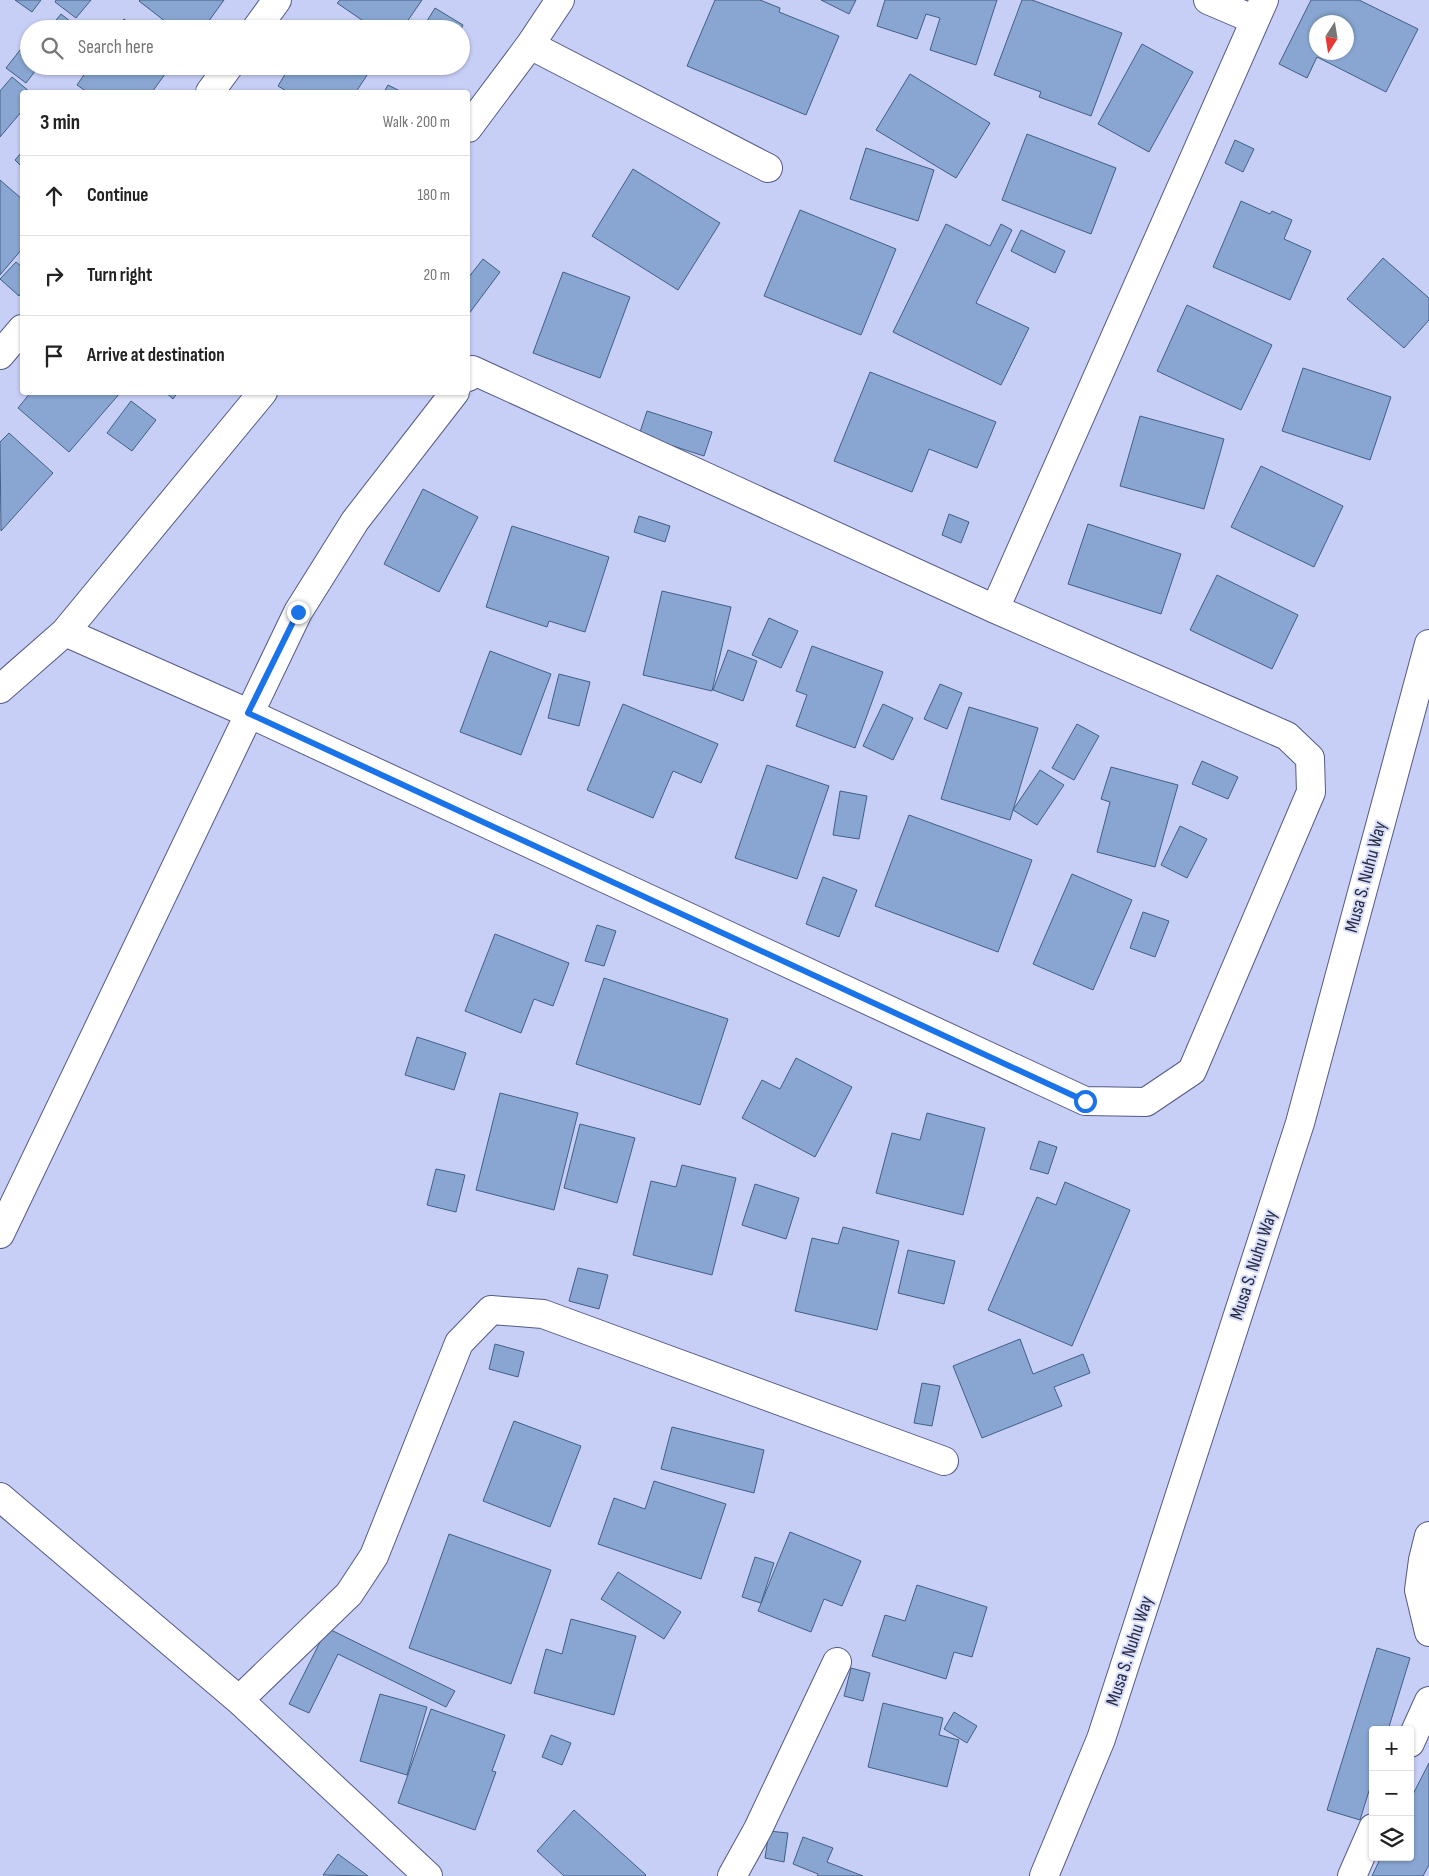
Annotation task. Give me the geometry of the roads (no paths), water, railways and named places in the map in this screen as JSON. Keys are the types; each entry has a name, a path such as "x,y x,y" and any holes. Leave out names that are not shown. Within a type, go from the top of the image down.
{"street":[{"path":"263,20 277,0"},
{"path":"470,125 530,45 560,0"},
{"path":"996,609 1260,10 1208,0"},
{"path":"530,45 768,168"},
{"path":"211,90 222,75"},
{"path":"0,355 20,330"},
{"path":"65,632 248,713 1085,1101 1146,1102 1192,1071 1311,792 1310,758 1287,736 996,609 472,370 470,374"},
{"path":"0,689 65,632 261,395"},
{"path":"0,1234 298,612 355,521 453,395"},
{"name":"Musa S. Nuhu Way","path":"1044,1876 1102,1739 1300,1123 1429,644"},
{"path":"239,1700 349,1594 374,1556 459,1342 491,1310 543,1314 944,1461"},
{"path":"0,1497 239,1700 428,1876"},
{"path":"1429,1536 1418,1590 1429,1632"},
{"path":"732,1876 758,1829 837,1662"},
{"path":"1414,1734 1429,1701"},
{"path":"1352,1876 1369,1837"}]}
